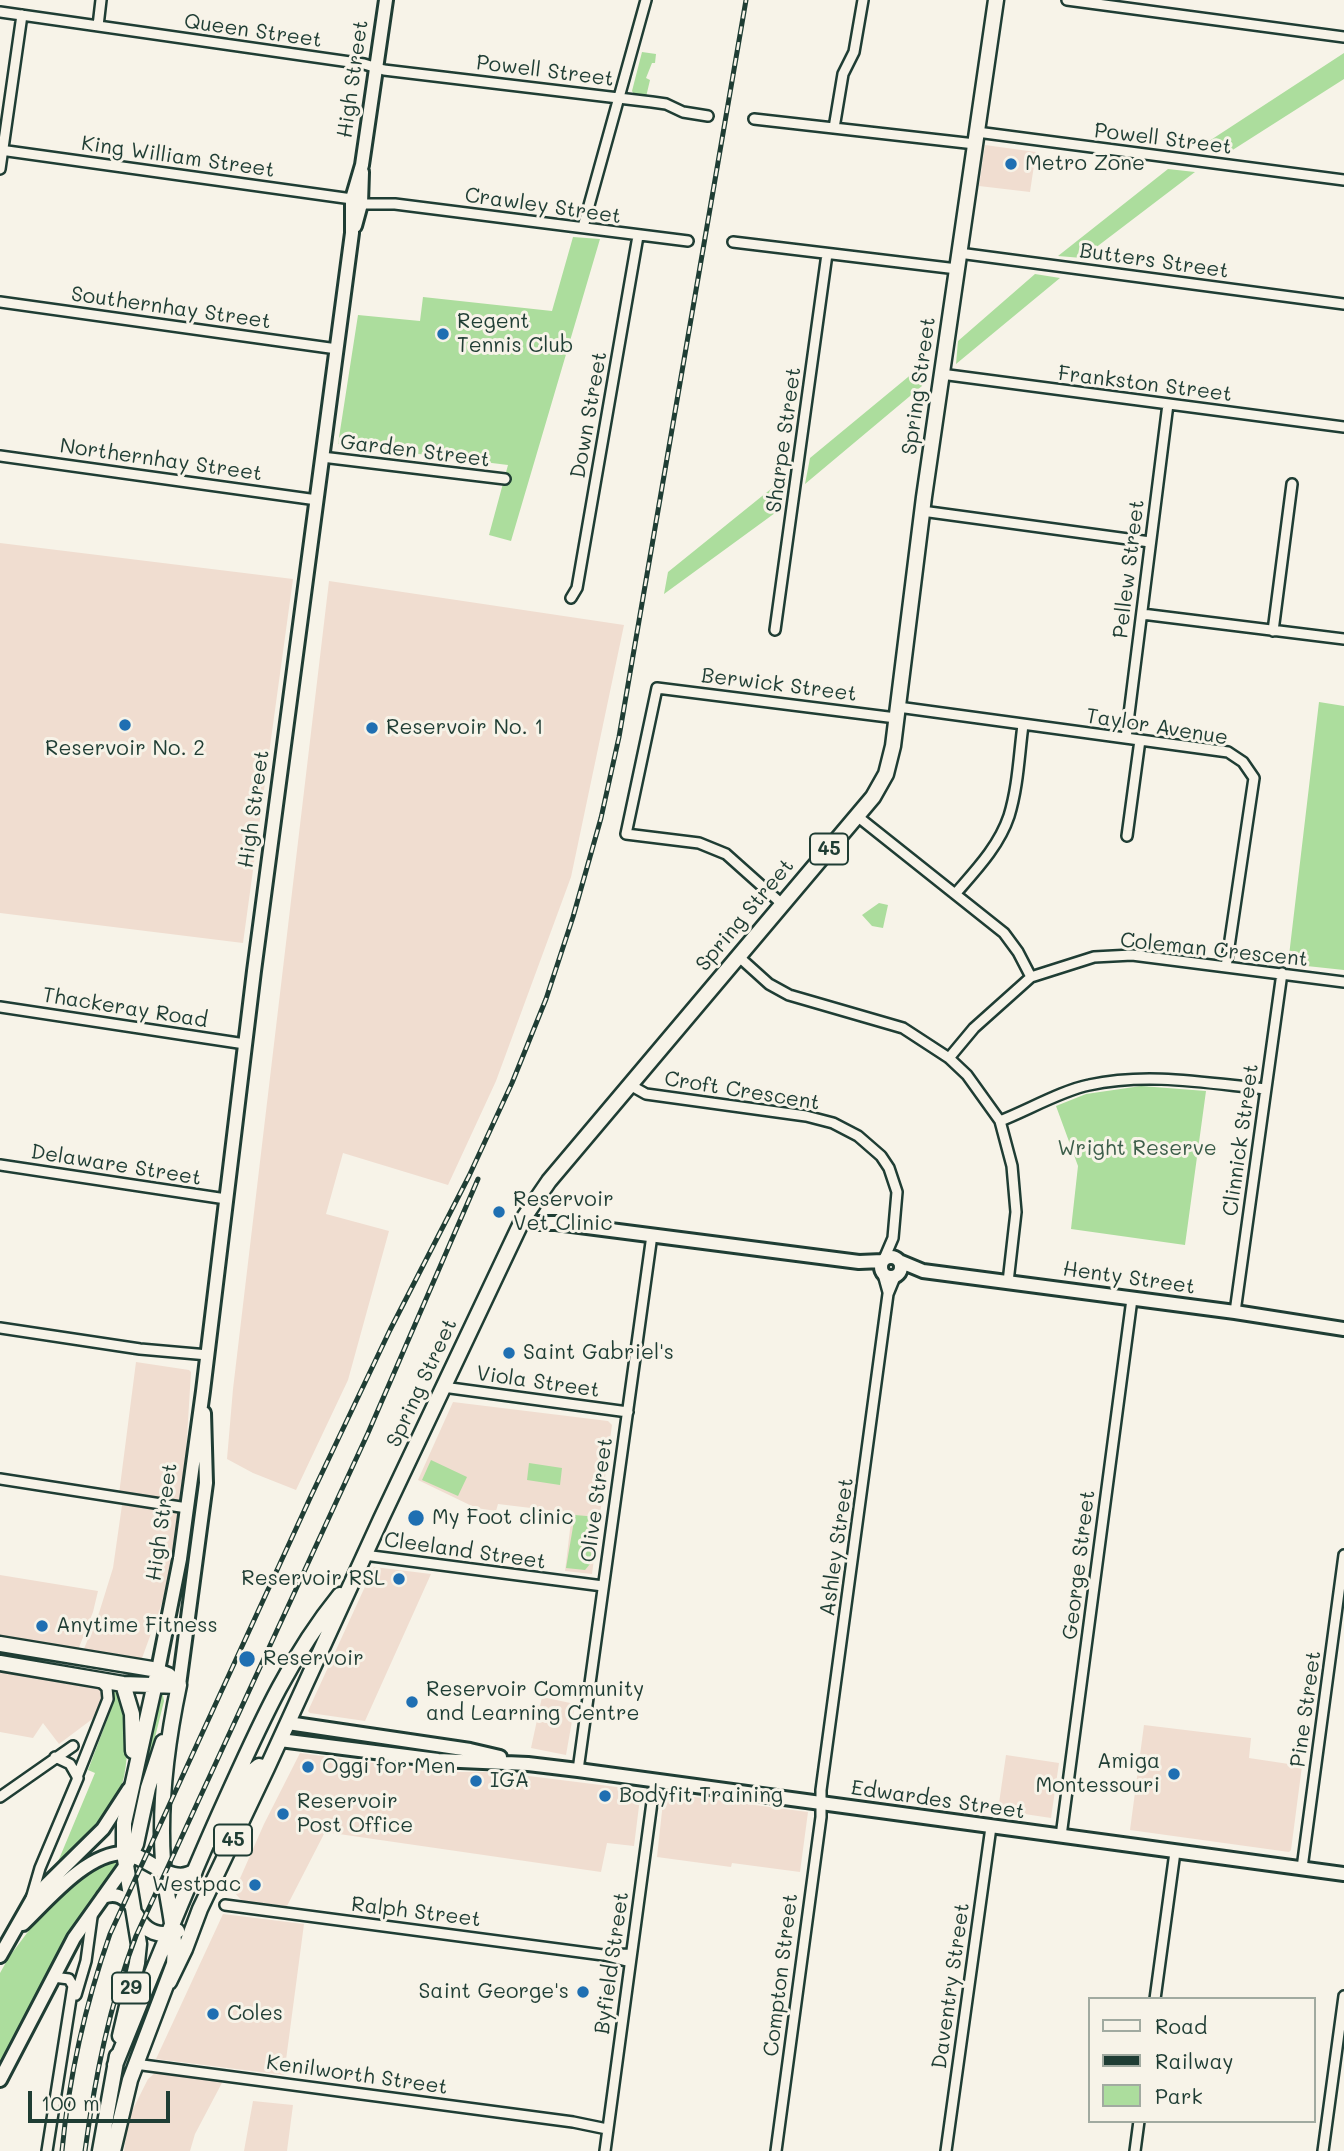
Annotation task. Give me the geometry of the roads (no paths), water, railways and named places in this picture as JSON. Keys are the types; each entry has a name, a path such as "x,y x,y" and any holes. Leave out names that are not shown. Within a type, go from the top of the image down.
{"main road":[{"name":"High Street","path":"100,2151 138,1954 124,1823 158,1670 187,1508 322,457 386,0"},
{"name":"Spring Street","path":"115,2065 203,1850 259,1727 291,1665 323,1626 354,1577 526,1213 544,1188 873,797 886,774 897,713 941,374 996,0"},
{"path":"526,1213 556,1223 890,1267"},
{"name":"Henty Street","path":"890,1267 1340,1326"},
{"name":"High Street","path":"113,2151 121,2109 135,2064 169,1982 174,1959 164,1871 163,1798 171,1721 202,1520 207,1470 203,1391"},
{"path":"192,1466 207,1470"},
{"name":"Spring Street","path":"169,1982 184,1952 198,1913 288,1723 323,1626"},
{"path":"0,1644 158,1670 178,1685"},
{"path":"34,1668 36,1650"},
{"path":"0,1663 123,1684 178,1685"},
{"path":"0,1955 29,1904 43,1886 106,1825 123,1800 132,1779 132,1718 123,1684"},
{"name":"High Street","path":"127,1857 171,1721"},
{"path":"259,1727 288,1723"},
{"name":"Edwardes Street","path":"288,1723 470,1750 528,1764"},
{"path":"259,1727 280,1740"},
{"name":"Edwardes Street","path":"280,1740 438,1760 528,1764 578,1770 1344,1874"},
{"path":"203,1850 229,1819 254,1770 259,1766 267,1768"},
{"path":"15,1931 62,1886 105,1856 127,1857 180,1876 187,1876 195,1871"},
{"path":"0,2080 74,1938 127,1857"},
{"path":"103,1897 120,1896 134,1909 141,1924 159,1934 183,1928 198,1913"}],"street":[{"path":"97,26 101,0"},
{"path":"583,227 646,0"},
{"path":"834,128 843,74 854,52 863,0"},
{"path":"1067,0 1344,37"},
{"name":"Queen Street","path":"0,12 376,67"},
{"path":"0,169 22,15"},
{"name":"Powell Street","path":"376,67 666,104 683,112 708,116"},
{"name":"Powell Street","path":"754,119 834,128 976,138 1344,180"},
{"name":"King William Street","path":"1,150 359,200"},
{"name":"Crawley Street","path":"359,200 688,241"},
{"name":"Down Street","path":"571,598 577,588 638,236"},
{"path":"733,242 957,268"},
{"name":"Butters Street","path":"959,253 1344,303"},
{"name":"Sharpe Street","path":"775,630 827,254"},
{"name":"Southernhay Street","path":"0,302 337,349"},
{"name":"Frankston Street","path":"941,374 1344,427"},
{"name":"Pellew Street","path":"1126,738 1168,404"},
{"name":"Northernhay Street","path":"0,456 317,500"},
{"name":"Garden Street","path":"322,457 505,479"},
{"path":"1273,631 1292,484"},
{"path":"922,512 1150,542"},
{"path":"1142,614 1344,639"},
{"name":"Berwick Street","path":"782,904 726,854 699,844 626,834 657,688 897,713"},
{"name":"Taylor Avenue","path":"897,713 1023,724 1228,752 1243,762 1254,778 1226,967"},
{"path":"956,893 991,851 1008,819 1016,790 1023,724"},
{"path":"1127,836 1140,740"},
{"path":"857,816 1004,933 1031,977"},
{"name":"Coleman Crescent","path":"949,1058 974,1028 1031,977 1094,957 1132,955 1344,982"},
{"path":"738,956 769,984 789,995 904,1028 949,1058 967,1075 1000,1121 1012,1166 1016,1212 1008,1282"},
{"name":"Clinnick Street","path":"1235,1312 1282,973"},
{"name":"Thackeray Road","path":"0,1007 245,1044"},
{"path":"1000,1121 1087,1085 1137,1078 1187,1080 1265,1089"},
{"name":"Croft Crescent","path":"630,1085 646,1094 821,1119 858,1136 881,1156 897,1192 890,1267"},
{"name":"Delaware Street","path":"0,1165 226,1199"},
{"name":"Olive Street","path":"578,1770 652,1235"},
{"name":"Ashley Street","path":"820,1804 890,1267"},
{"name":"George Street","path":"1061,1836 1132,1299"},
{"path":"0,1328 171,1353 178,1357 207,1358"},
{"name":"Viola Street","path":"443,1387 628,1412"},
{"path":"0,1479 187,1508"},
{"name":"Cleeland Street","path":"364,1555 603,1586"},
{"name":"Pine Street","path":"1302,1868 1344,1555"},
{"path":"29,1904 40,1868 108,1701 107,1688 97,1679"},
{"path":"0,1797 74,1746"},
{"path":"55,1757 70,1764 78,1777"},
{"name":"Byfield Street","path":"604,2151 655,1780"},
{"name":"Compton Street","path":"776,2151 821,1817 820,1804"},
{"name":"Daventry Street","path":"946,2151 990,1827"},
{"path":"1155,1997 1175,1852"},
{"name":"Ralph Street","path":"225,1905 630,1958"},
{"path":"68,2017 83,1975 94,1910"},
{"path":"47,2151 73,1983 67,1978 53,1977"},
{"path":"1323,2151 1344,1996"},
{"name":"Kenilworth Street","path":"135,2064 608,2126"},
{"path":"1135,2151 1139,2123"}],"railway":[{"path":"62,2151 79,2041 110,1934 311,1496 512,1083 546,999 573,917 601,818 619,737 746,0"},
{"path":"85,2151 104,2042 136,1936 368,1433 478,1179"}],"place":[{"name":"Metro Zone","path":"1011,164"},
{"name":"Regent Tennis Club","path":"443,334"},
{"name":"Reservoir No. 2","path":"125,725"},
{"name":"Reservoir No. 1","path":"372,728"},
{"name":"Reservoir Vet Clinic","path":"499,1212"},
{"name":"Saint Gabriel's","path":"509,1353"},
{"name":"My Foot clinic","path":"416,1518"},
{"name":"Reservoir RSL","path":"399,1579"},
{"name":"Anytime Fitness","path":"42,1626"},
{"name":"Reservoir","path":"247,1659"},
{"name":"Reservoir Community and Learning Centre","path":"412,1702"},
{"name":"Oggi for Men","path":"308,1767"},
{"name":"Amiga Montessouri","path":"1174,1774"},
{"name":"IGA","path":"476,1781"},
{"name":"Bodyfit Training","path":"605,1796"},
{"name":"Reservoir Post Office","path":"283,1814"},
{"name":"Westpac","path":"255,1885"},
{"name":"Saint George's","path":"583,1992"},
{"name":"Coles","path":"213,2014"}],"park label":[{"name":"Wright Reserve","path":"1137,1149"}]}
